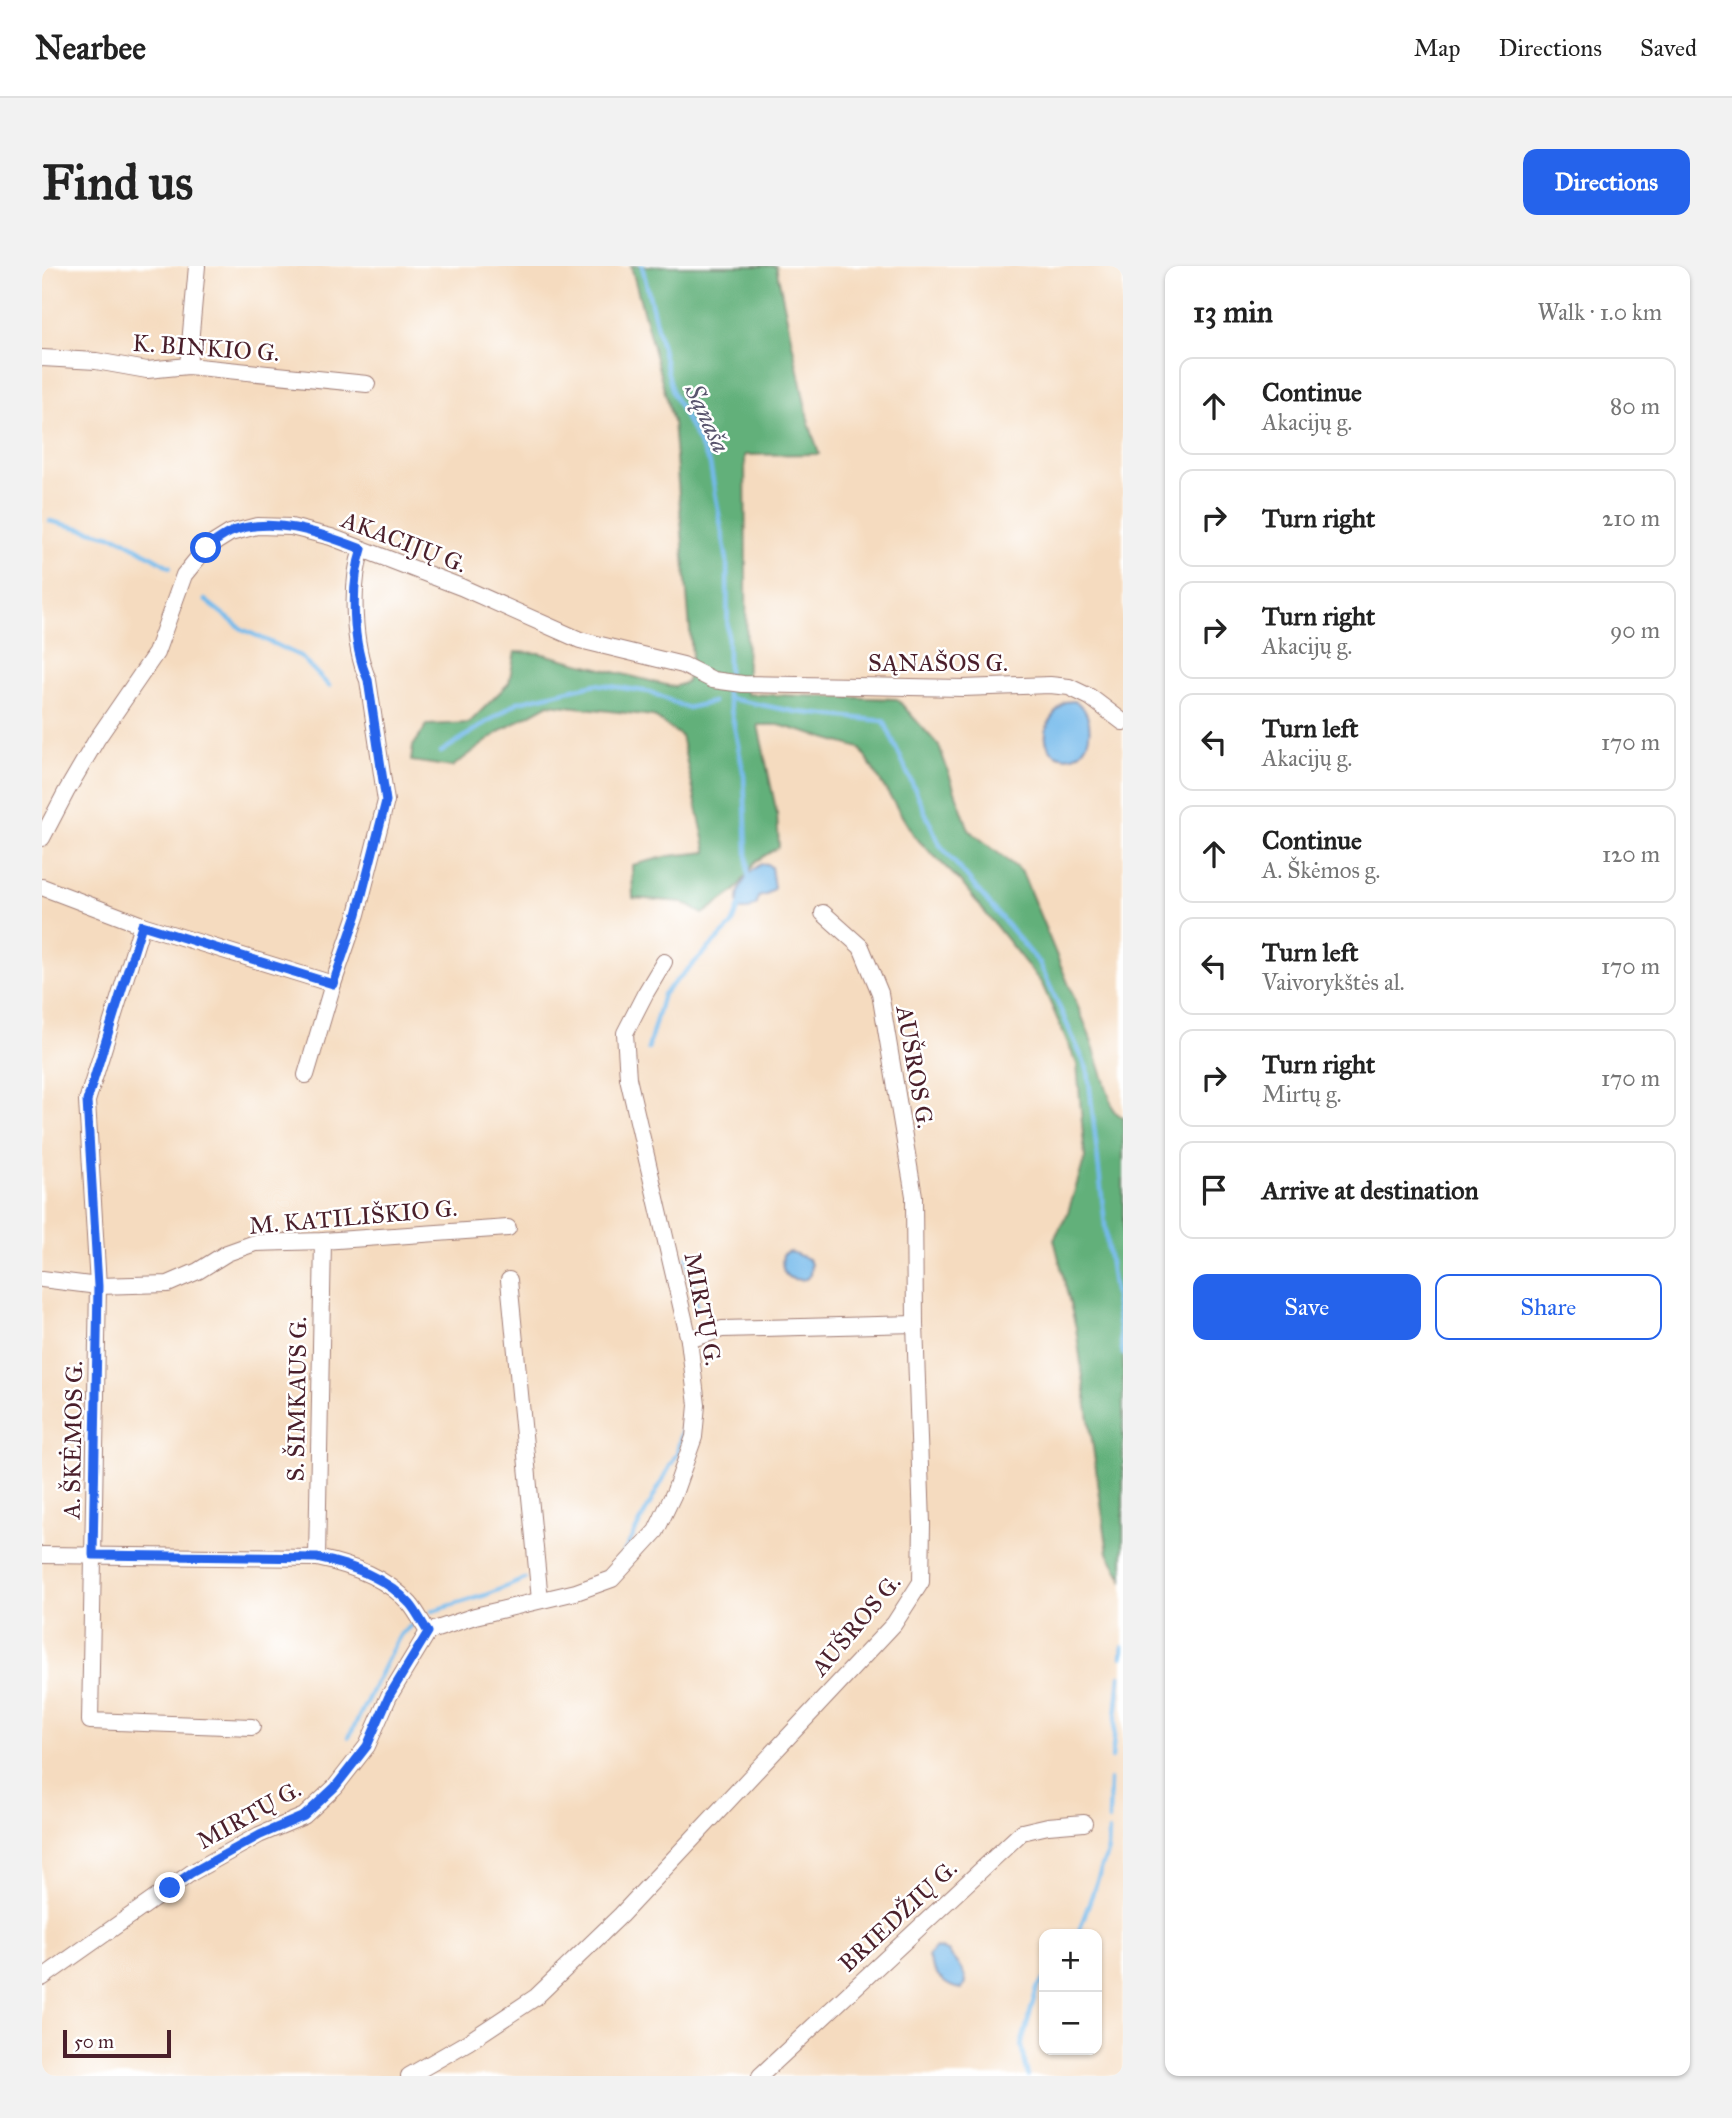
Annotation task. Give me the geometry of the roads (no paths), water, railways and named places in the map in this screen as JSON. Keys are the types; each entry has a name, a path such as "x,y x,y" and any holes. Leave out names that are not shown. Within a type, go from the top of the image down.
{"street":[{"path":"188,366 197,266"},
{"name":"K. BINKIO G.","path":"42,358 96,361 147,370 188,366 367,384"},
{"name":"AKACIJŲ G.","path":"42,838 97,739 156,653 184,575 206,548 230,533 257,526 291,527 331,537 461,587 580,640 683,664 713,680 743,684"},
{"path":"306,1075 357,914 386,801 368,680 360,662 356,632 356,565 362,549"},
{"name":"SĄNAŠOS G.","path":"743,684 963,688 1050,685 1069,687 1090,697 1123,722"},
{"path":"42,887 142,925 333,984"},
{"name":"AUŠROS G.","path":"409,2076 518,2010 545,1988 621,1915 894,1624 921,1583 914,1196 880,993 861,947 823,914"},
{"path":"98,1286 87,1101 142,925"},
{"name":"MIRTŲ G.","path":"42,1978 191,1873 260,1835 304,1816 335,1787 367,1746 389,1696 428,1632 475,1616 576,1592 611,1579 656,1531 675,1491 694,1437 697,1405 689,1340 628,1078 625,1033 664,962"},
{"name":"M. KATILIŠKIO G.","path":"42,1279 98,1286 168,1284 198,1271 227,1253 255,1243 508,1228"},
{"name":"S. ŠIMKAUS G.","path":"317,1558 323,1241"},
{"path":"509,1280 540,1600"},
{"name":"A. ŠKĖMOS G.","path":"98,1286 90,1721 252,1727"},
{"path":"689,1340 722,1329 915,1324"},
{"path":"42,1555 317,1558 369,1573 411,1605 428,1632"},
{"name":"BRIEDŽIŲ G.","path":"760,2076 1023,1832 1048,1826 1084,1823"}],"water":[{"path":"1074,701 1087,715 1089,738 1083,749 1066,757 1049,748 1046,738 1048,724 1064,702"},
{"path":"761,864 771,867 774,888 766,895 758,897 757,904 748,910 739,910 738,896 742,883"},
{"path":"789,1251 808,1259 811,1264 810,1275 806,1279 794,1279 786,1275 783,1254"},
{"path":"935,1948 948,1951 962,1970 966,1984 962,1989 950,1986 936,1973 928,1956"}],"waterway":[{"name":"Sąnaša","path":"642,266 673,394 710,464 727,560 728,672"},
{"path":"50,521 120,538 170,567"},
{"path":"205,600 242,629 300,656 329,686"},
{"path":"441,752 518,702 596,684 650,692 687,708 713,702"},
{"path":"726,690 744,776 748,876"},
{"path":"727,698 797,712 884,721 940,845 1040,964 1088,1071 1107,1243 1123,1354"},
{"path":"648,1049 663,994 732,925 740,904"},
{"path":"687,1256 697,1307"},
{"path":"620,1560 677,1453 685,1417"},
{"path":"432,1611 486,1595 525,1579"},
{"path":"349,1737 394,1646 401,1634 412,1625"},
{"path":"1122,1657 1123,1647"},
{"path":"1112,1758 1120,1676"},
{"path":"1109,1820 1110,1780"},
{"path":"1080,1929 1108,1850 1109,1831"},
{"path":"1028,2076 1021,2046 1039,1986"}]}
